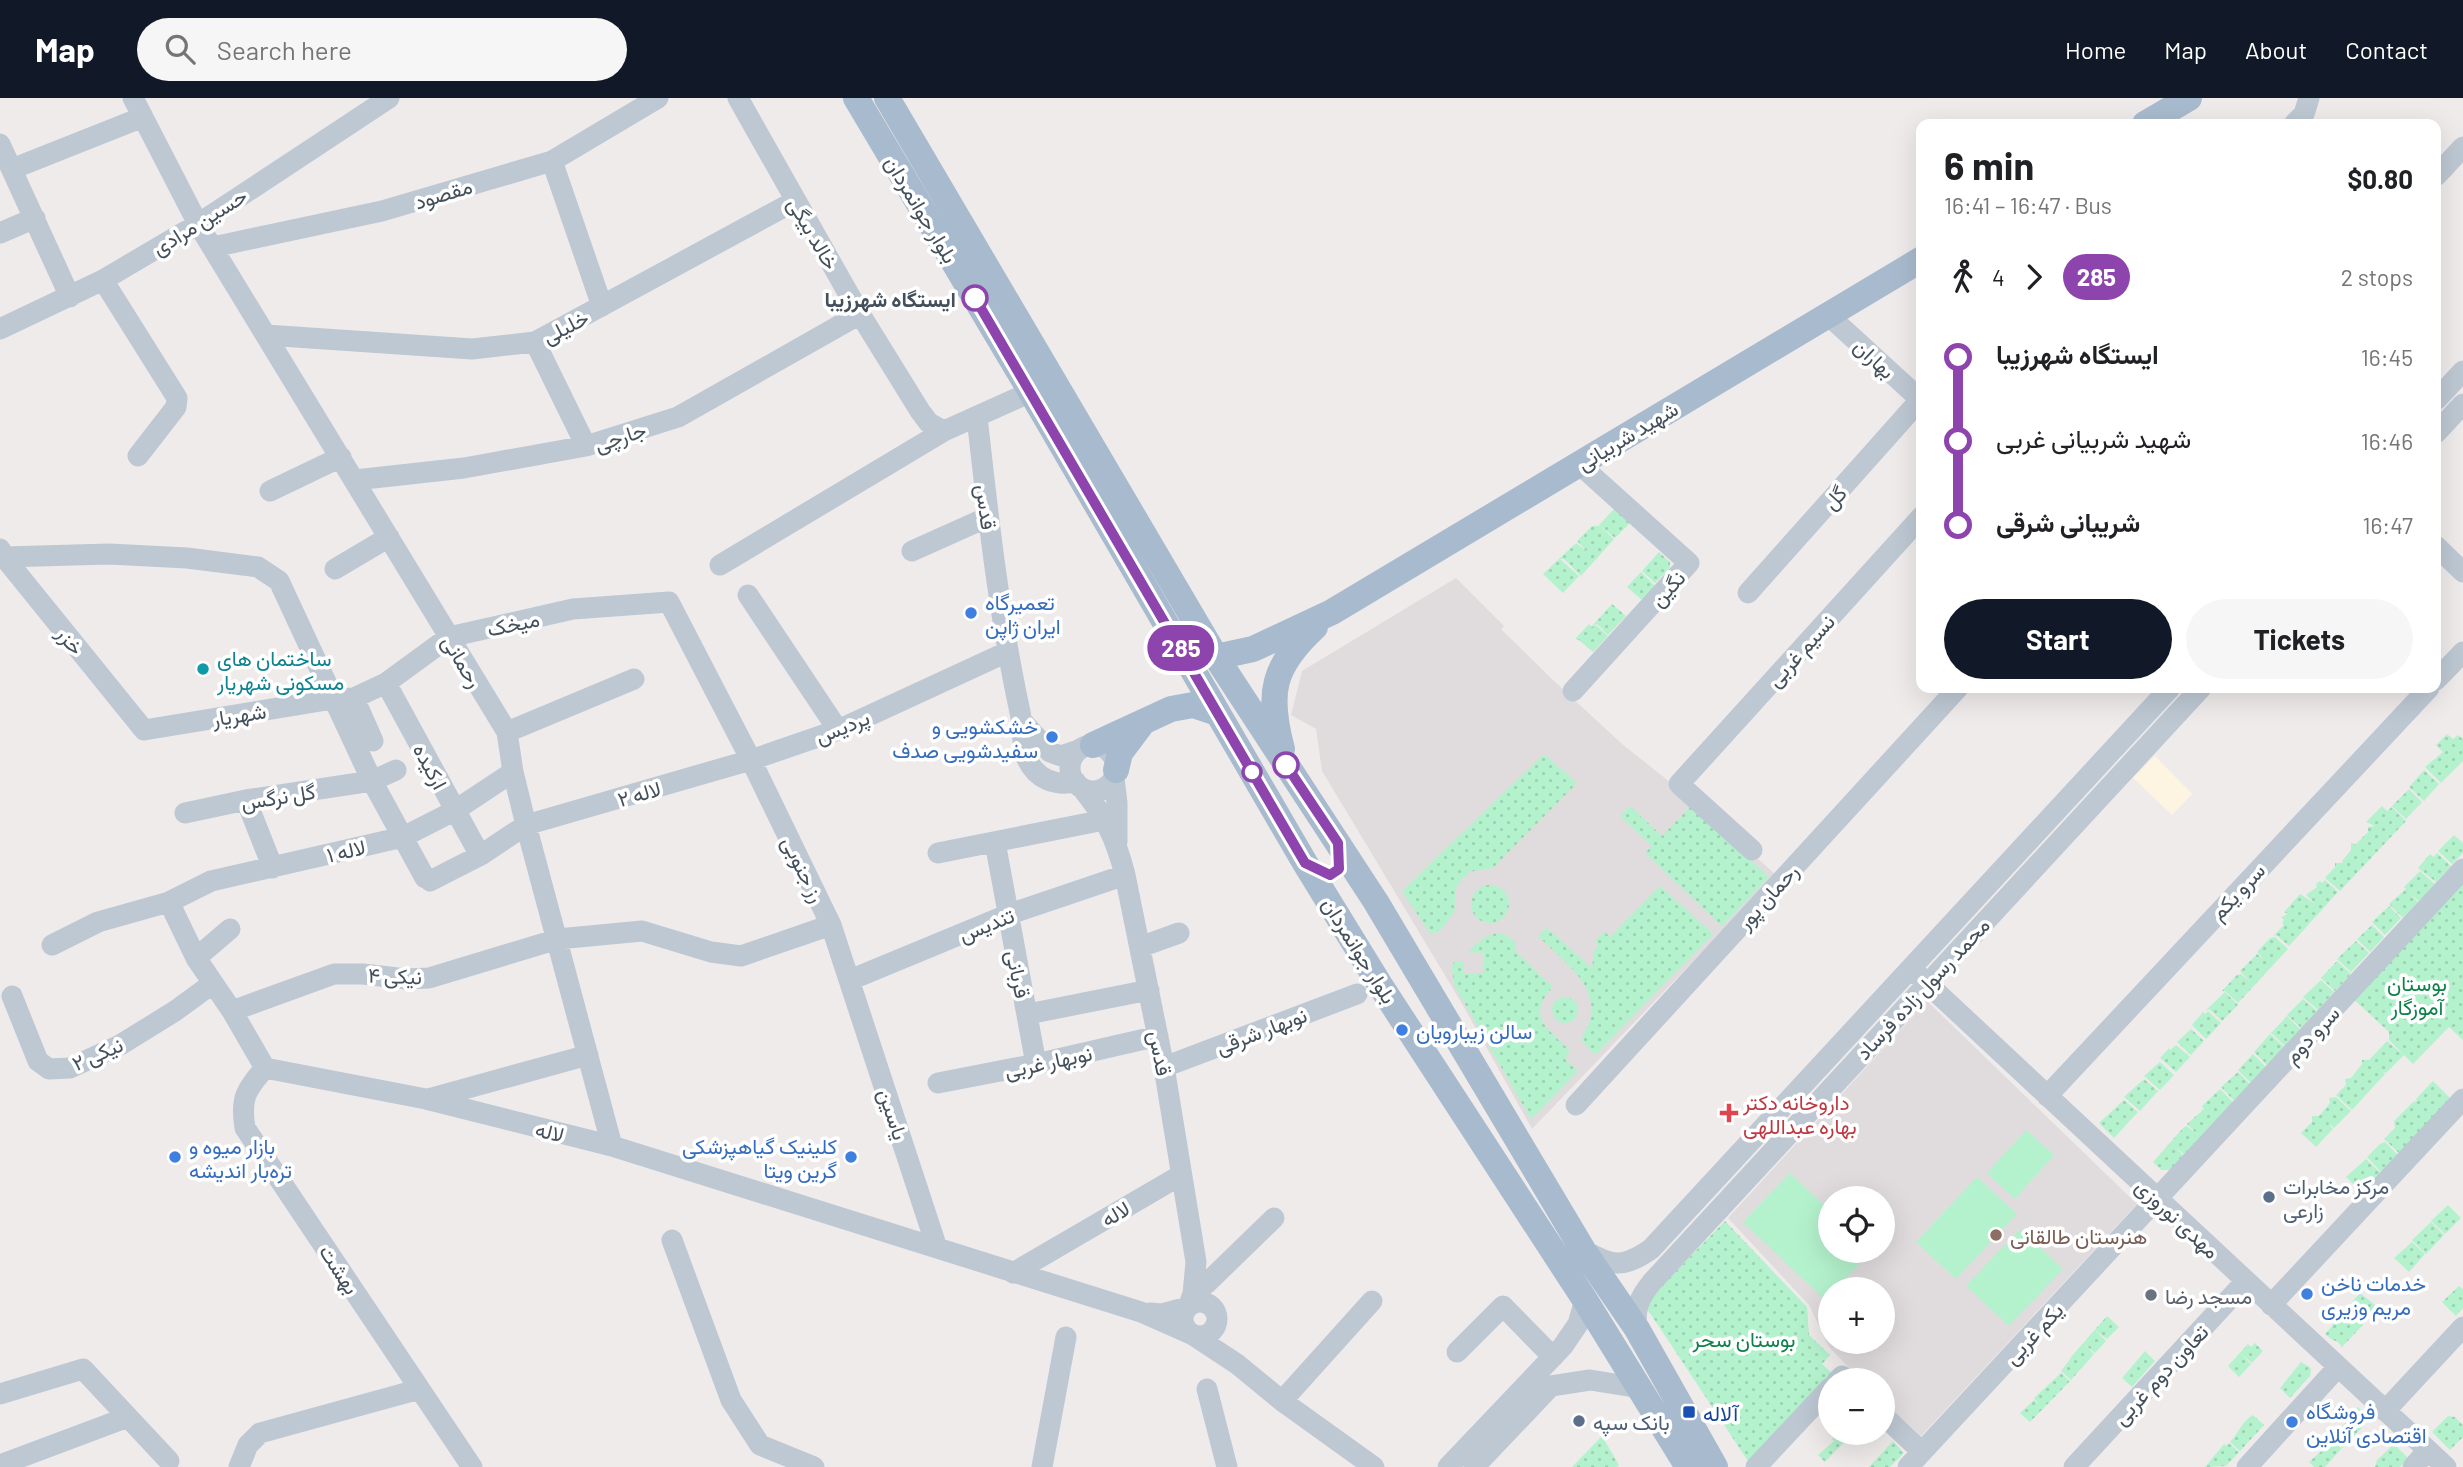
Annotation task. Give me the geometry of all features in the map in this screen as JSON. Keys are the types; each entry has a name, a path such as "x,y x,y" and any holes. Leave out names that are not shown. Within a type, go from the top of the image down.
{"main road":[{"name":"بلوار جوانمردان","path":"856,98 1031,392 1305,863 1380,985 1585,1300 1688,1467"},
{"name":"بلوار جوانمردان","path":"887,98 1216,657 1376,902 1583,1250 1637,1329 1715,1467"},
{"path":"2153,119 2189,98"},
{"name":"شهید شربیانی","path":"1216,657 1253,649 1332,612 1916,263"},
{"name":"شهید شربیانی","path":"1286,765 1275,723 1274,695 1280,671 1293,648 1332,612"},
{"path":"1171,709 1186,689 1190,664"},
{"path":"1086,747 1171,709 1193,705 1217,713"},
{"path":"1115,774 1120,753 1144,721"},
{"path":"1305,863 1330,875 1339,869 1338,843"},
{"path":"1345,927 1345,901 1355,893 1376,902"}],"street":[{"name":"حسین مرادی","path":"0,329 103,280 198,224 389,98"},
{"name":"مقصود","path":"213,247 382,211 552,161 658,98"},
{"name":"خالد بیگی","path":"738,98 860,314 919,411 929,423 944,431"},
{"path":"2299,119 2304,114 2309,98"},
{"name":"رحمانی","path":"138,108 198,224 507,732 513,772 526,825 612,1146"},
{"path":"12,169 138,108"},
{"path":"0,144 70,297"},
{"path":"2441,171 2463,147"},
{"path":"552,161 602,306"},
{"name":"خلیلی","path":"266,335 472,349 535,342 795,201"},
{"path":"0,233 35,218"},
{"path":"103,280 177,398 176,407 138,456"},
{"name":"جارچی","path":"355,480 464,468 586,446 678,417 860,314"},
{"name":"بهاران","path":"1828,315 1916,395"},
{"path":"535,342 586,446"},
{"path":"2441,394 2463,370"},
{"path":"720,565 944,431 1031,392"},
{"path":"2441,428 2463,404"},
{"name":"گل","path":"1748,593 1916,406"},
{"name":"قدس","path":"976,417 1007,652 1022,721 1026,758 1037,773 1050,782 1078,785 1104,820 1118,845"},
{"path":"270,491 341,457"},
{"name":"نگین","path":"1573,691 1689,563 1579,464"},
{"path":"912,551 988,517"},
{"name":"نسیم غربی","path":"1752,850 1679,784 1916,523"},
{"path":"335,569 389,537"},
{"path":"2441,551 2463,572"},
{"path":"2,553 187,558 258,567 279,581 287,601 344,698 373,741"},
{"name":"خزر","path":"2,553 145,730"},
{"path":"748,595 838,730"},
{"name":"میخک","path":"344,698 386,683 449,637 573,609 669,602"},
{"name":"رز جنوبی","path":"669,602 751,760 831,925 850,980"},
{"name":"پردیس","path":"751,760 838,730 1007,652"},
{"path":"2441,675 2463,652"},
{"path":"507,732 634,679"},
{"name":"ارکیده","path":"386,683 476,848"},
{"name":"رحمان پور","path":"1576,1105 1953,693"},
{"name":"محمد رسول زاده فرساد","path":"1637,1329 1636,1307 1652,1282 1772,1151 2070,796 2165,693"},
{"name":"محمد رسول زاده فرساد","path":"1636,1260 1651,1249 1756,1136 2086,811 2196,693"},
{"name":"سرو یکم","path":"2047,1096 2424,693"},
{"path":"344,698 372,780 403,837"},
{"name":"شهریار","path":"145,730 344,698"},
{"name":"قدس","path":"1022,721 1050,752 1061,756 1086,747"},
{"path":"1086,747 1107,750 1112,755 1115,774 1110,784 1096,791 1078,785 1070,769 1071,762 1086,747"},
{"name":"لاله ۲","path":"403,837 427,880 481,855 526,825 751,760"},
{"name":"گل نرگس","path":"185,814 246,800 372,780 396,770"},
{"name":"لاله ۱","path":"52,945 97,922 169,902 211,881 403,837 454,811 513,772"},
{"name":"قدس","path":"1115,774 1118,845 1164,1067 1196,1262 1237,1364"},
{"path":"2070,796 2086,811"},
{"path":"246,800 273,868"},
{"path":"938,853 1104,820"},
{"name":"قربانی","path":"995,842 1036,1064"},
{"name":"سرو دوم","path":"2158,1199 2463,869"},
{"name":"تندیس","path":"850,980 1007,915 1125,876"},
{"path":"169,902 196,958 232,1011 265,1068"},
{"name":"نیکی ۴","path":"232,1011 334,974 429,978 558,939 642,931 711,952 741,956 831,925"},
{"path":"196,958 230,929"},
{"path":"1140,947 1179,933"},
{"name":"مهدی نوروزی","path":"1919,976 2446,1467"},
{"name":"یاسین","path":"850,980 937,1248"},
{"name":"نیکی ۲","path":"12,996 38,1060 49,1069 70,1068 120,1045 212,984"},
{"path":"1028,1014 1149,990"},
{"name":"نوبهار شرقی","path":"1164,1067 1357,994"},
{"name":"نوبهار غربی","path":"938,1083 1158,1036"},
{"path":"426,1100 588,1055"},
{"name":"لاله","path":"265,1068 426,1100 612,1146 1141,1312 1193,1335 1237,1364"},
{"name":"بهشت","path":"265,1068 249,1087 241,1106 245,1128 472,1467"},
{"path":"2272,1305 2463,1099"},
{"path":"1756,1136 1772,1151"},
{"name":"لاله","path":"1013,1273 1181,1175"},
{"name":"یکم غربی","path":"1915,1459 2158,1199"},
{"path":"1206,1284 1274,1218"},
{"path":"672,1240 731,1400 760,1445 814,1467"},
{"path":"1583,1250 1617,1264 1636,1260"},
{"path":"1636,1260 1630,1271 1630,1278 1641,1286 1652,1282"},
{"name":"قدس","path":"1188,1307 1193,1294 1196,1262"},
{"name":"تعاون دوم غربی","path":"2074,1467 2246,1281"},
{"path":"1448,1467 1570,1337 1578,1324 1585,1300"},
{"path":"1282,1401 1372,1301"},
{"path":"1141,1312 1162,1314 1198,1303 1215,1314 1216,1324 1209,1333 1193,1335 1185,1327 1183,1322 1188,1307"},
{"path":"1457,1352 1503,1306 1553,1357"},
{"path":"2385,1411 2463,1327"},
{"path":"1042,1467 1066,1337"},
{"path":"1237,1364 1282,1401 1374,1467"},
{"path":"2247,1467 2339,1367"},
{"path":"0,1394 83,1368 169,1461"},
{"path":"1474,1467 1551,1387 1590,1380 1640,1388"},
{"path":"239,1467 248,1445 260,1433 420,1389"},
{"path":"1207,1389 1227,1467"},
{"path":"1756,1467 1818,1401"},
{"path":"0,1465 128,1417"},
{"path":"1895,1432 1915,1459"},
{"path":"2413,1467 2428,1450"}],"shaded area":[{"path":"1456,578 1504,626 1501,629 1554,681 1622,744 1694,801 1776,875 1532,1129 1461,1002 1322,771 1316,729 1291,715 1302,671"},
{"path":"2155,756 2192,794 2172,815 2133,778"},
{"name":"هنرستان طالقانی","path":"1927,1001 2137,1204 1921,1436 1895,1412 1895,1368 1849,1368 1836,1354 1895,1354 1895,1277 1818,1277 1818,1324 1809,1305 1728,1218"}],"green space":[{"path":"1615,508 1630,523 1615,538 1599,525"},
{"path":"1592,526 1600,526 1614,539 1581,576 1564,559 1560,559 1579,576 1563,593 1543,574 1576,543 1588,552 1577,541"},
{"path":"1659,552 1670,562 1670,568 1655,583 1642,571"},
{"path":"1641,572 1655,586 1642,600 1627,587"},
{"path":"1612,604 1626,616 1608,635 1597,624 1592,626"},
{"path":"1589,624 1592,627 1596,625 1608,636 1593,652 1575,639"},
{"path":"2447,734 2453,739 2458,735 2463,739 2463,761 2441,783 2425,767 2443,752 2436,745"},
{"path":"1544,754 1577,783 1493,868 1468,872 1461,882 1457,883 1454,913 1438,933 1436,931 1431,935 1402,891"},
{"path":"2424,770 2439,784 2424,801 2409,787"},
{"path":"2409,789 2422,802 2406,819 2392,806"},
{"path":"1630,806 1662,836 1690,807 1769,877 1722,926 1645,853 1652,846 1620,816"},
{"path":"2382,806 2387,811 2392,807 2406,821 2340,891 2325,878 2335,867 2335,863 2343,863 2351,850 2351,843 2358,845 2368,832 2368,827 2375,826 2366,822"},
{"path":"2454,835 2463,843 2463,853 2452,864 2438,851"},
{"path":"2437,853 2451,866 2436,882 2418,868 2430,854 2434,857"},
{"path":"2420,871 2435,884 2419,901 2410,894 2418,902 2403,918 2389,904 2406,889 2404,887"},
{"name":"بوستان آموزگار","path":"2463,877 2463,1040 2449,1027 2413,1064 2389,1040 2389,1032 2351,997"},
{"path":"2325,880 2338,892 2289,946 2276,935 2273,936 2284,925 2281,917 2288,914 2284,912 2300,894 2315,904 2306,895 2317,887 2316,884"},
{"path":"1490,885 1503,891 1509,904 1503,917 1490,923 1477,917 1471,904 1477,891"},
{"path":"1660,886 1713,934 1595,1055 1581,1040 1591,1015 1588,992 1574,971 1538,936 1547,928 1592,968 1594,951 1598,945 1595,941 1604,931 1610,937"},
{"path":"2389,906 2401,918 2385,935 2372,922"},
{"path":"2372,925 2384,937 2370,952 2357,939"},
{"path":"1497,933 1512,939 1516,944 1515,951 1551,985 1540,1008 1540,1016 1548,1029 1570,1051 1565,1059 1578,1071 1531,1119 1454,985 1454,961 1463,961 1464,973 1483,973 1484,953 1467,952 1485,937"},
{"path":"2275,937 2288,949 2238,1003 2222,991 2237,975 2241,974 2250,982 2240,971 2257,954 2264,960 2257,952 2270,938"},
{"path":"2356,941 2369,953 2351,972 2337,959"},
{"path":"2337,961 2351,974 2335,991 2321,978"},
{"path":"2321,980 2334,992 2318,1010 2303,997"},
{"path":"2225,992 2238,1005 2222,1021 2209,1009 2205,1011"},
{"path":"1565,997 1574,1001 1578,1010 1574,1019 1565,1023 1556,1019 1552,1010 1556,1001"},
{"path":"2303,999 2317,1011 2301,1028 2287,1015"},
{"path":"2208,1011 2221,1023 2206,1039 2192,1025 2203,1012 2205,1014"},
{"path":"2287,1016 2301,1030 2285,1046 2271,1033"},
{"path":"2191,1029 2204,1041 2191,1055 2177,1042"},
{"path":"2270,1034 2284,1047 2267,1065 2254,1052"},
{"path":"2387,1041 2404,1055 2386,1073 2382,1071 2385,1074 2352,1110 2336,1095 2346,1085 2345,1079 2351,1078 2362,1064 2362,1060 2369,1060"},
{"path":"2176,1045 2190,1057 2176,1072 2160,1058"},
{"path":"2253,1054 2267,1068 2252,1084 2238,1070"},
{"path":"2160,1062 2174,1075 2160,1090 2144,1076"},
{"path":"2238,1072 2251,1085 2235,1102 2221,1087"},
{"path":"2144,1079 2158,1091 2140,1111 2124,1097"},
{"path":"2433,1081 2453,1101 2436,1119 2432,1115 2434,1118 2399,1153 2384,1139 2395,1128 2394,1121 2417,1101"},
{"path":"2220,1089 2235,1104 2185,1155 2176,1148 2185,1157 2173,1170 2161,1170 2153,1162 2184,1127 2187,1126 2199,1136 2187,1124"},
{"path":"2336,1097 2351,1111 2334,1128 2327,1122 2333,1129 2316,1147 2301,1133 2312,1122 2312,1116 2319,1116 2330,1103 2329,1098"},
{"path":"2124,1100 2138,1112 2114,1138 2099,1123"},
{"path":"2026,1130 2054,1155 2015,1199 1987,1173"},
{"path":"2385,1142 2398,1155 2381,1172 2367,1157"},
{"path":"2366,1159 2381,1173 2362,1193 2346,1177"},
{"path":"1790,1173 1818,1200 1818,1263 1860,1263 1847,1277 1818,1277 1818,1293 1743,1222"},
{"path":"1977,1177 2017,1214 1956,1279 1916,1242"},
{"path":"2448,1205 2461,1218 2445,1234 2431,1221"},
{"name":"بوستان سحر","path":"1725,1221 1807,1307 1809,1335 1818,1344 1818,1354 1830,1355 1822,1364 1826,1368 1818,1368 1818,1394 1748,1461 1644,1304"},
{"path":"2431,1222 2444,1235 2426,1254 2412,1240"},
{"path":"2020,1229 2063,1269 2009,1326 1966,1286"},
{"path":"2412,1242 2425,1254 2409,1272 2394,1258"},
{"path":"2459,1286 2463,1289 2463,1308 2456,1316 2442,1302"},
{"path":"2360,1293 2375,1305 2376,1311 2342,1347 2325,1334 2345,1312 2352,1317 2345,1310"},
{"path":"2107,1316 2119,1327 2107,1339 2095,1330 2106,1341 2095,1353 2084,1344 2094,1354 2071,1380 2061,1371 2070,1358"},
{"path":"2255,1343 2263,1351 2252,1363 2241,1354 2251,1364 2239,1377 2228,1366 2248,1344 2251,1347"},
{"path":"2145,1351 2155,1361 2132,1387 2122,1378"},
{"path":"2301,1362 2311,1368 2310,1376 2290,1398 2280,1388"},
{"path":"2061,1373 2070,1381 2030,1422 2020,1413 2034,1400 2039,1404 2034,1398"},
{"path":"2358,1407 2370,1419 2343,1448 2332,1439"},
{"path":"2253,1415 2264,1425 2240,1451 2230,1442"},
{"path":"2448,1416 2455,1417 2463,1425 2463,1437 2450,1450 2432,1432"},
{"path":"1602,1436 1619,1465 1572,1467"},
{"path":"2334,1440 2342,1448 2325,1467 2314,1467 2309,1462"},
{"path":"1895,1443 1904,1453 1890,1467 1869,1467 1889,1445"},
{"path":"2229,1443 2239,1452 2226,1466 2205,1467 2224,1444 2226,1446"},
{"path":"2394,1444 2408,1458 2400,1467 2375,1467 2377,1460"},
{"path":"1829,1445 1841,1445 1825,1462 1818,1455"}],"bus line":[{"name":"285","path":"975,298 1305,863 1330,875 1339,869 1338,843 1286,765"}],"place":[{"name":"ایستگاه شهرزیبا","path":"975,298"},
{"name":"تعمیرگاه ایران ژاپن","path":"971,613"},
{"name":"ساختمان های مسکونی شهریار","path":"203,669"},
{"name":"خشکشویی و سفیدشویی صدف","path":"1052,737"},
{"name":"سالن زیبارویان","path":"1402,1030"},
{"name":"داروخانه دکتر بهاره عبداللهی","path":"1729,1113"},
{"name":"بازار میوه و تره‌بار اندیشه","path":"175,1157"},
{"name":"کلینیک گیاهپزشکی گرین ویتا","path":"851,1157"},
{"name":"مرکز مخابرات زارعی","path":"2269,1197"},
{"name":"هنرستان طالقانی","path":"1996,1235"},
{"name":"خدمات ناخن مریم وزیری","path":"2307,1294"},
{"name":"مسجد رضا","path":"2151,1295"},
{"name":"آلاله","path":"1689,1412"},
{"name":"بانک سپه","path":"1579,1421"},
{"name":"فروشگاه اقتصادی آنلاین","path":"2292,1422"}]}
